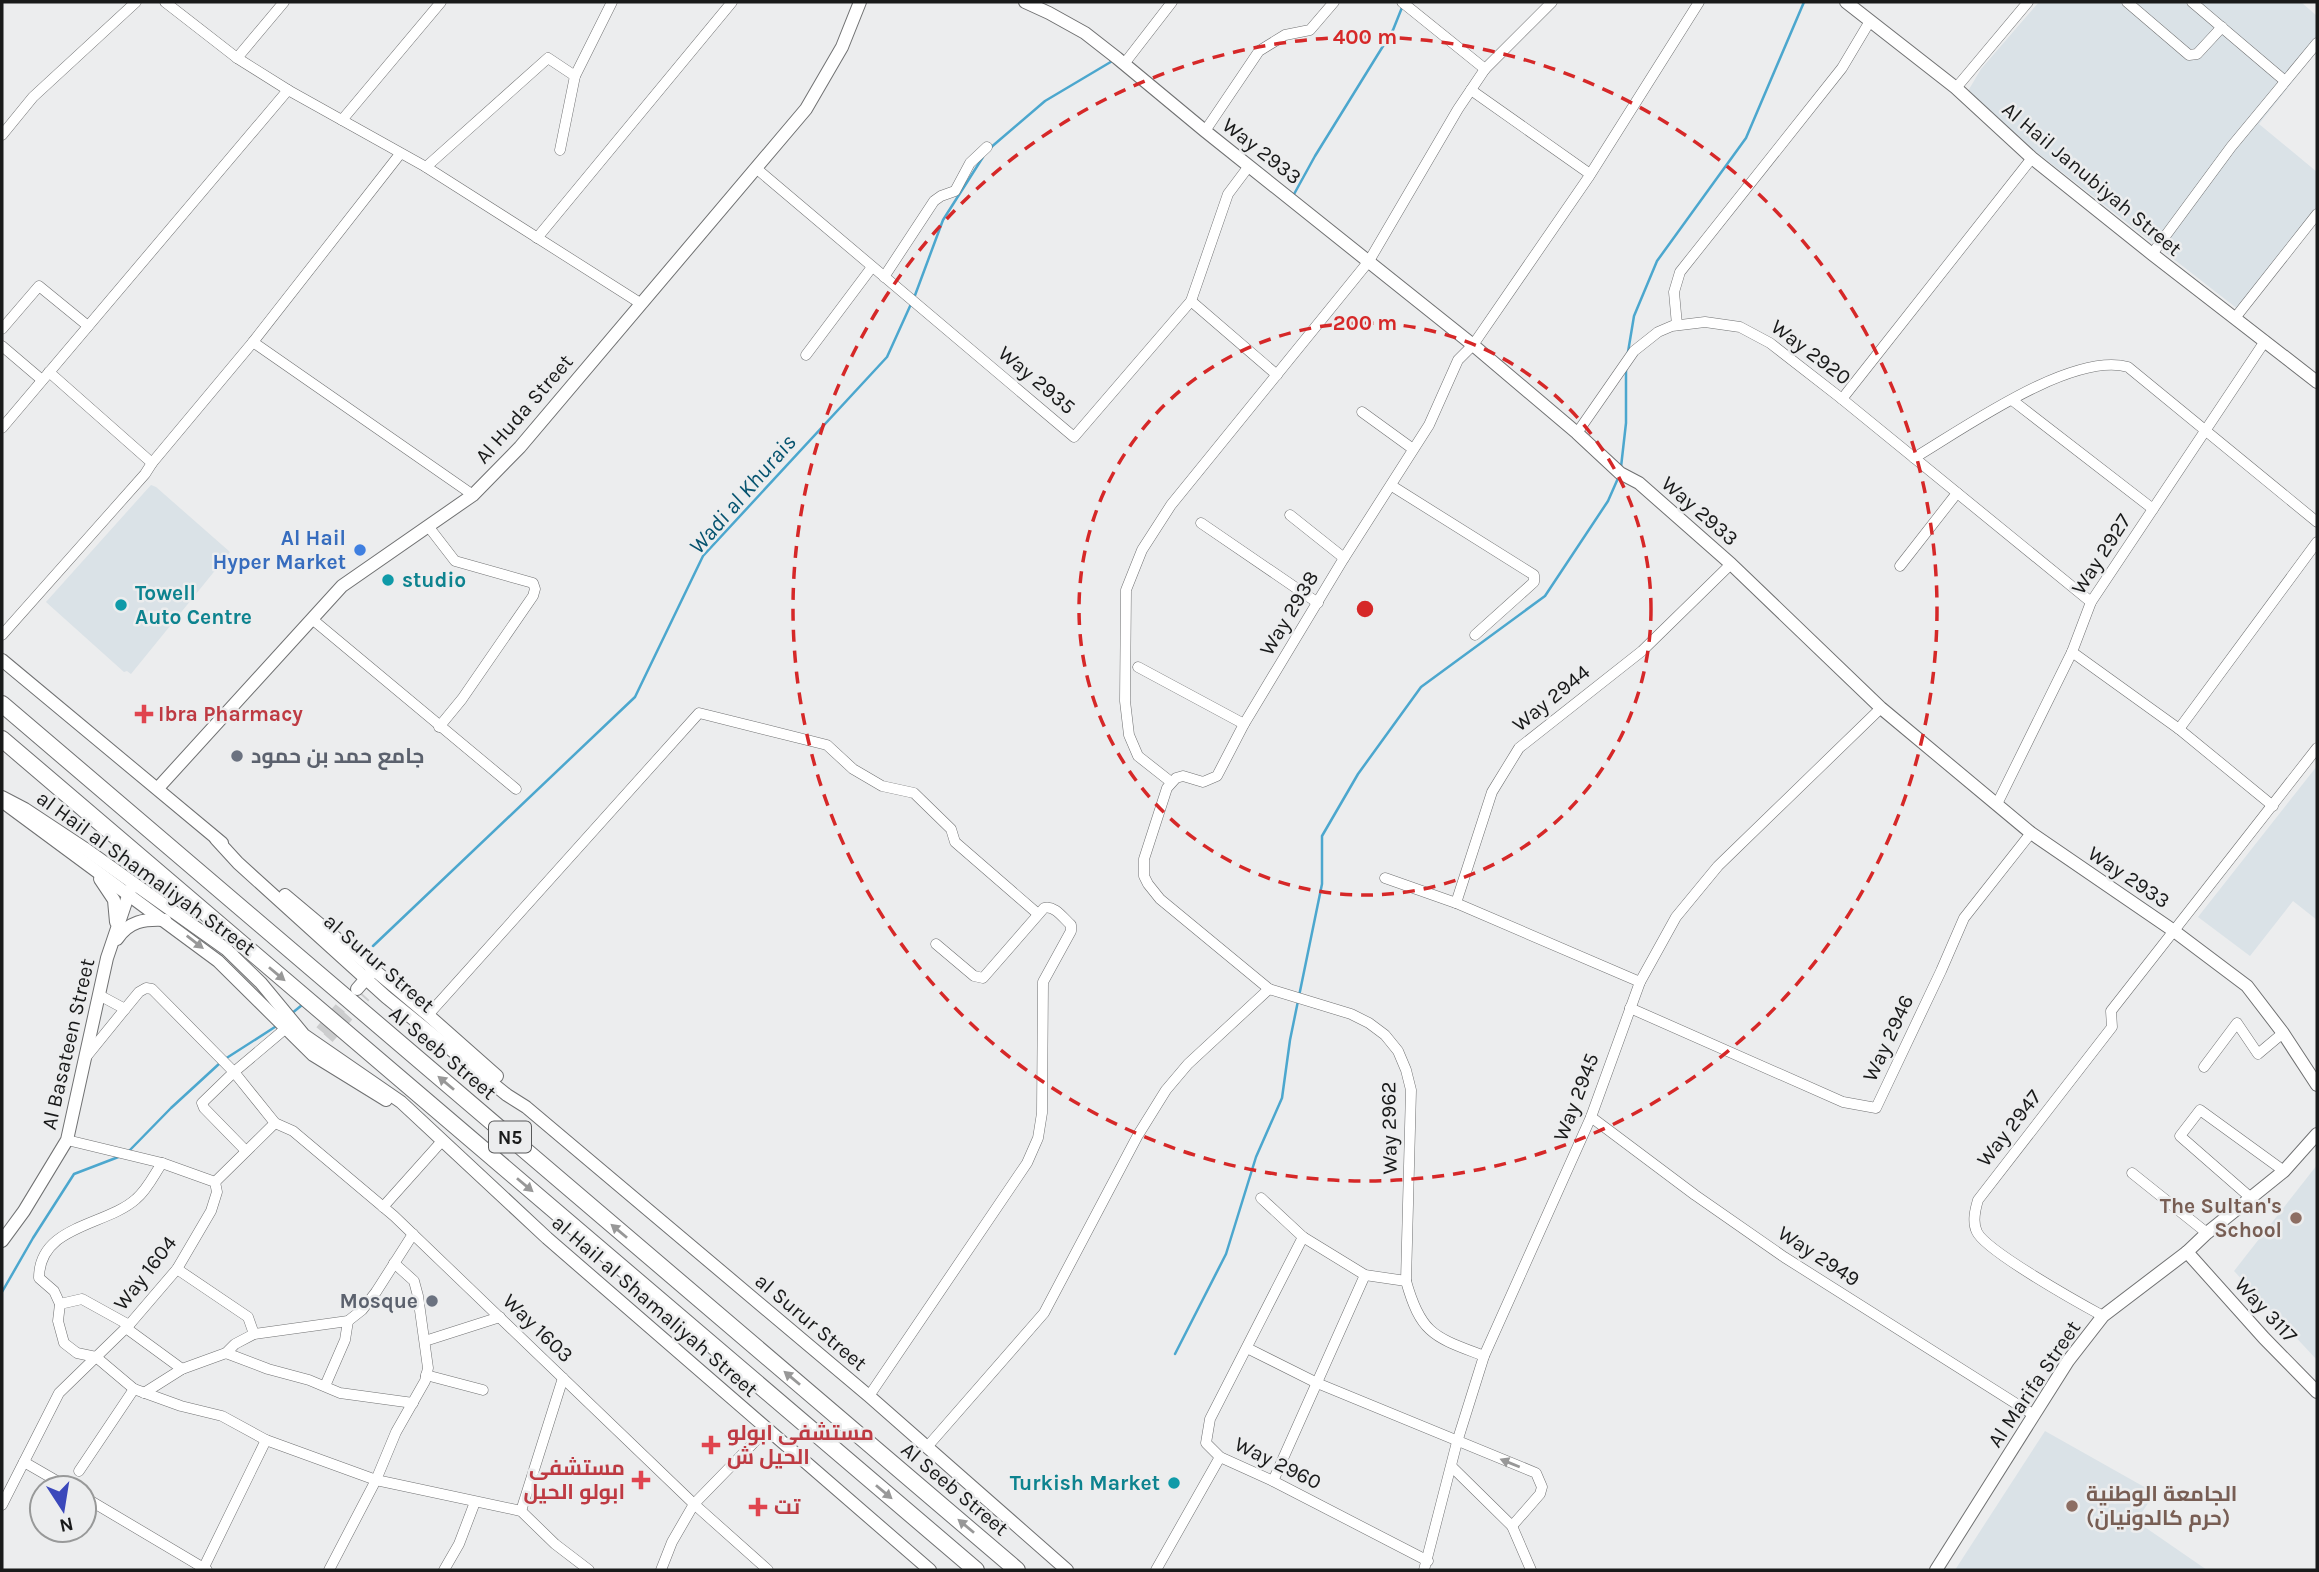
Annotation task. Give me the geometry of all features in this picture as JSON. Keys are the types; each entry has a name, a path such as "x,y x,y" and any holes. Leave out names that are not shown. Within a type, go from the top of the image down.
{"highway":[{"path":"2,694 71,756 104,791"},
{"name":"Al Seeb Street","path":"2,704 1017,1570"},
{"name":"N5","path":"2,739 976,1570"}],"street":[{"path":"2,135 33,97 136,2"},
{"path":"165,2 237,58 288,90 426,167 640,303"},
{"path":"237,58 284,2"},
{"path":"342,120 441,2"},
{"path":"560,150 575,76 612,2"},
{"path":"537,239 732,2"},
{"name":"Al Huda Street","path":"158,788 342,586 473,495 520,447 806,109 842,47 860,2"},
{"name":"Way 2933","path":"1025,2 1085,33 1473,345 1620,473 1639,483 1731,564 1881,708 2031,833 2174,931 2247,986 2283,1033 2317,1085"},
{"path":"1124,64 1172,2"},
{"path":"1205,131 1259,51 1285,35 1310,30 1334,2"},
{"path":"1403,2 1485,69"},
{"path":"1171,782 1138,756 1129,735 1125,701 1126,590 1142,550 1171,505 1369,261 1485,69 1552,2"},
{"name":"Way 2938","path":"1171,782 1183,776 1203,782 1217,776 1244,724 1344,558 1429,425 1458,360 1473,345 1590,174 1699,2"},
{"name":"Al Hail Janubiyah Street","path":"1846,2 1956,88 2032,158 2317,382"},
{"path":"1956,88 2028,2"},
{"path":"2127,2 2189,55 2197,54 2222,27"},
{"path":"2192,2 2285,81"},
{"path":"1677,326 1674,292 1680,272 1842,68 1870,21"},
{"path":"2152,254 2231,147 2317,43"},
{"path":"426,167 548,58 575,76"},
{"path":"2,428 288,90"},
{"path":"1471,90 1590,174"},
{"path":"884,277 934,201 955,191 970,163 987,147"},
{"path":"2,635 145,474 253,342 400,154"},
{"path":"1842,399 2032,158"},
{"name":"Way 2935","path":"757,169 1074,437 1191,301 1228,194 1249,166"},
{"path":"2235,318 2317,214"},
{"path":"806,355 872,267"},
{"path":"2,329 39,286 88,326"},
{"path":"1191,301 1277,375"},
{"name":"Way 2920","path":"1577,433 1634,351 1658,332 1705,322 1740,327 1770,343 1842,399 2091,602"},
{"name":"Way 2927","path":"1997,804 2072,652 2091,602 2265,341"},
{"path":"253,342 473,495"},
{"path":"2,346 46,376 152,463"},
{"path":"1914,458 2046,382 2094,366 2115,363 2128,367 2317,522"},
{"path":"2012,400 2154,509"},
{"path":"1362,412 1413,449"},
{"path":"1392,486 1534,575 1534,582 1475,635"},
{"path":"1900,566 1957,493"},
{"path":"1290,515 1344,558"},
{"path":"1200,523 1318,603"},
{"path":"428,526 455,561 533,583 536,589 470,688 439,727"},
{"path":"2179,729 2317,542"},
{"name":"Way 2944","path":"1456,903 1492,792 1519,748 1642,651 1731,564"},
{"path":"312,619 516,789"},
{"path":"2072,652 2179,729 2273,806"},
{"name":"al Surur Street","path":"2,660 158,788 370,983 507,1096 526,1107 869,1396 1067,1570"},
{"path":"1138,667 1244,724"},
{"name":"Way 2945","path":"1426,1566 1457,1442 1484,1356 1591,1117 1640,982 1676,917 1703,883 1881,708"},
{"path":"428,1015 699,713 827,745 853,769 882,786 914,793 951,829 955,842 1038,914"},
{"name":"Way 2947","path":"2102,1316 2064,1295 1988,1245 1976,1231 1974,1216 1978,1199 2112,1027 2111,1011 2317,748"},
{"name":"Way 2962","path":"1171,782 1144,859 1144,876 1160,900 1269,989 1351,1014 1369,1023 1391,1043 1406,1070 1411,1090 1406,1282 1413,1305 1428,1331 1484,1356"},
{"name":"al Hail al Shamaliyah Street","path":"2,799 19,816 91,868 131,888 239,960 304,1035 422,1122 547,1238 930,1570"},
{"name":"al Hail al Shamaliyah Street","path":"2,799 25,809 84,848 165,920 240,981 285,1030 316,1044"},
{"name":"Way 2946","path":"1630,1008 1843,1102 1876,1108 1964,918 2031,833"},
{"path":"63,848 84,848"},
{"path":"91,868 114,900 116,932"},
{"path":"1385,878 1456,903 1640,982"},
{"name":"Al Basateen Street","path":"2,1241 24,1211 67,1140 109,951 131,888"},
{"path":"869,1396 1027,1163 1038,1138 1042,1113 1043,982 1071,931 1070,925 1054,909 1044,908 982,978 974,976 936,944"},
{"path":"109,951 128,927 148,919 165,920"},
{"name":"al Surur Street","path":"370,983 428,1015 512,1090 526,1107"},
{"path":"67,1140 162,1163 215,1182 275,1123 234,1072 152,989 146,988 139,992 85,1057"},
{"path":"927,1447 1044,1313 1138,1135 1166,1090 1188,1064 1269,989"},
{"path":"99,995 125,1009"},
{"path":"2204,1067 2237,1023 2258,1054 2283,1033"},
{"path":"246,1151 202,1106 203,1101 285,1030"},
{"path":"2251,1198 2180,1136 2200,1110 2284,1171"},
{"name":"Way 2949","path":"1591,1117 1784,1257 2034,1415"},
{"name":"Way 1603","path":"275,1123 293,1131 413,1234 694,1504 768,1570"},
{"name":"Al Marifa Street","path":"1936,1570 2068,1361 2102,1316 2187,1252 2284,1171 2317,1133"},
{"path":"383,1207 442,1141"},
{"path":"162,1163 135,1200 96,1222 64,1234 55,1241 42,1260 39,1278 54,1292 60,1304 58,1321 64,1343 77,1353 96,1357 139,1391 181,1406 222,1416 265,1440 376,1480 521,1511 555,1544 589,1570"},
{"path":"2132,1173 2207,1233"},
{"name":"Way 1604","path":"2,1505 60,1393 128,1327 177,1269 211,1211 217,1192 215,1182"},
{"path":"1261,1198 1303,1237 1365,1275 1406,1282"},
{"path":"79,1471 139,1391 182,1369 226,1353 235,1344 254,1334 348,1321 362,1310 413,1234"},
{"name":"Way 2960","path":"1303,1237 1210,1419 1206,1443 1220,1457 1273,1481 1426,1566"},
{"name":"Way 3117","path":"2187,1252 2317,1392"},
{"path":"329,1570 426,1375 425,1341 414,1281 394,1263"},
{"path":"177,1269 248,1317 254,1334"},
{"path":"1273,1481 1365,1275"},
{"path":"60,1304 82,1299 128,1327 182,1369"},
{"path":"425,1341 500,1317"},
{"path":"324,1387 345,1340 348,1321"},
{"path":"1247,1348 1317,1383 1536,1473 1541,1480 1540,1494 1512,1526"},
{"path":"226,1353 340,1393 413,1403"},
{"path":"426,1375 483,1390"},
{"path":"521,1511 563,1378"},
{"path":"661,1570 672,1542 694,1504 766,1429"},
{"path":"98,1505 206,1569 265,1440"},
{"path":"1156,1570 1220,1457"},
{"path":"24,1462 45,1474"},
{"path":"1452,1467 1512,1526 1531,1570"},
{"path":"444,1570 475,1502"}],"shaded area":[{"path":"2039,2 2301,2 2317,16 2317,51 2259,124 2317,172 2317,211 2239,310 2035,151 1968,91 1981,69"},
{"name":"Towell Auto Centre","path":"151,485 230,552 131,674 124,672 46,602"},
{"path":"2317,766 2317,920 2293,901 2250,956 2198,917"},
{"name":"The Sultan's School","path":"2317,1165 2317,1360 2234,1271"},
{"name":"الجامعة الوطنية (حرم كالدونيان)","path":"2045,1431 2155,1493 2136,1521 2207,1570 1955,1570"}],"waterway":[{"path":"1628,352 1634,316 1657,261 1746,138 1804,2"},
{"path":"1293,196 1393,30 1403,5"},
{"name":"Wadi al Khurais","path":"989,149 1045,101 1114,60"},
{"name":"Wadi al Khurais","path":"914,298 943,220 983,157"},
{"name":"Wadi al Khurais","path":"373,946 635,697 703,556 887,357 911,304"},
{"path":"1621,467 1626,423 1626,369"},
{"path":"1175,1354 1226,1254 1256,1157 1282,1098 1290,1040 1322,884 1322,836 1358,774 1421,687 1545,596 1608,501 1619,476"},
{"name":"Wadi al Khurais","path":"291,1014 302,1005"},
{"name":"Wadi al Khurais","path":"225,1059 278,1025"},
{"name":"Wadi al Khurais","path":"129,1151 220,1063"},
{"name":"Wadi al Khurais","path":"2,1292 74,1174 121,1156"}],"tunnel":[{"path":"321,1031 352,994"},
{"path":"328,1038 365,996"}],"place":[{"name":"Al Hail Hyper Market","path":"360,550"},
{"name":"studio","path":"388,580"},
{"name":"Towell Auto Centre","path":"121,605"},
{"name":"Ibra Pharmacy","path":"144,714"},
{"name":"جامع حمد بن حمود","path":"237,756"},
{"name":"The Sultan's School","path":"2296,1218"},
{"name":"Mosque","path":"432,1301"},
{"name":"مستشفى ابولو الحيل ش","path":"711,1445"},
{"name":"مستشفى ابولو الحيل","path":"641,1480"},
{"name":"Turkish Market","path":"1174,1483"},
{"name":"الجامعة الوطنية (حرم كالدونيان)","path":"2072,1506"},
{"name":"تت","path":"758,1507"}]}
